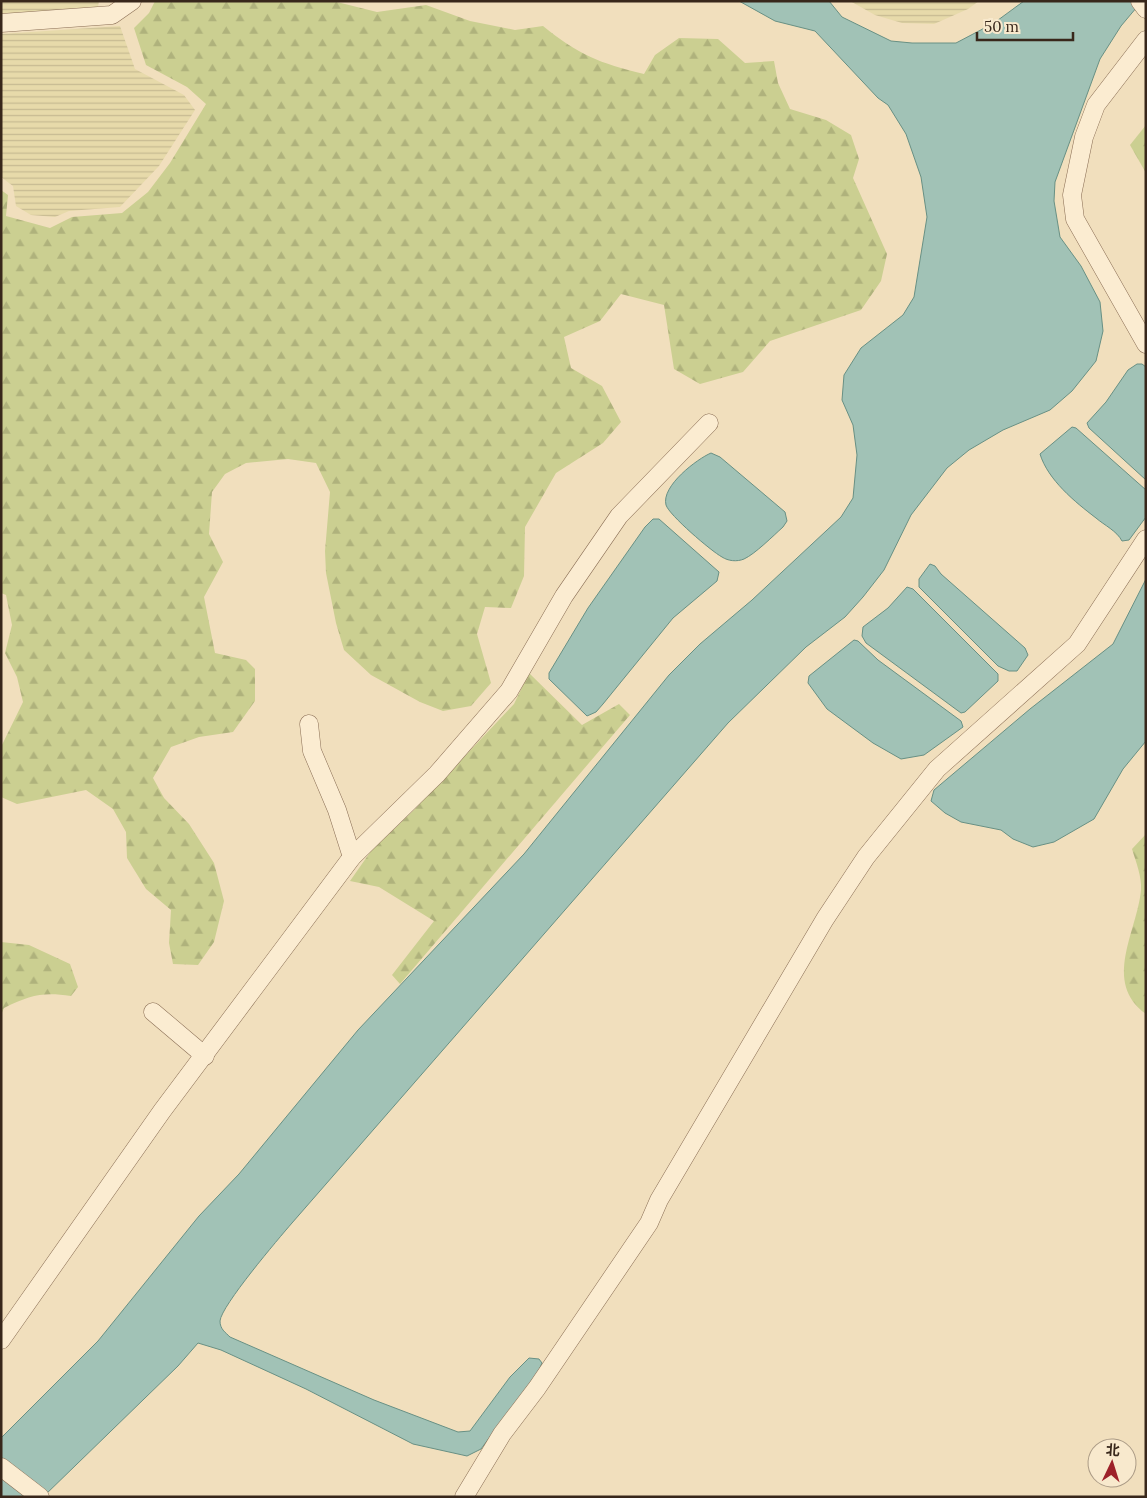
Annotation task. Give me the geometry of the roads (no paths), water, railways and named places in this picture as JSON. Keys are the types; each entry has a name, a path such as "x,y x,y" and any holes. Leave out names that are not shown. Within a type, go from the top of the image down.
{"street":[{"path":"1,23 112,15 132,1"},
{"path":"1140,1 1146,9"},
{"path":"1146,40 1096,105 1084,137 1072,195 1075,219 1140,322 1146,344"},
{"path":"1,1340 162,1111 352,857 438,774 509,691 564,596 619,516 708,423"},
{"path":"464,1497 502,1434 537,1388 649,1223 659,1200 739,1062 825,919 866,857 937,769 1076,644 1146,539"},
{"path":"309,724 312,751 337,810 352,857"},
{"path":"153,1012 205,1056"},
{"path":"1,1467 40,1497"}],"water":[{"path":"739,1 829,1 842,17 891,41 956,43 994,23 1024,1 1142,1 1121,26 1100,59 1055,182 1054,201 1060,237 1081,266 1100,302 1103,331 1096,361 1072,391 1050,410 1003,430 969,450 947,468 911,515 884,570 863,597 845,617 806,647 728,723 285,1231 240,1287 223,1313 220,1321 221,1326 230,1337 374,1400 458,1432 470,1431 510,1377 529,1358 539,1359 542,1363 538,1372 481,1449 467,1456 413,1444 306,1389 221,1350 198,1343 178,1366 43,1497 1,1497 1,1438 98,1341 199,1216 239,1174 358,1030 524,854 669,675 700,644 752,600 841,517 853,498 857,455 853,425 842,400 844,375 861,348 903,315 914,297 927,217 921,177 906,134 888,105 878,98 815,31 775,21"},
{"path":"1137,364 1142,364 1146,367 1146,480 1089,428 1087,423 1106,402 1128,370"},
{"path":"1072,427 1076,428 1146,490 1146,517 1129,540 1122,541 1114,531 1071,498 1049,473 1044,464 1040,454"},
{"path":"711,453 720,457 785,512 787,521 783,527 759,549 741,560 736,561 724,558 700,541 666,505 666,498 674,482 689,467"},
{"path":"653,519 659,519 719,572 717,581 673,618 596,712 587,716 549,679 549,673 588,608 645,527"},
{"path":"930,564 935,566 941,574 1025,648 1028,655 1017,671 1009,671 998,666 919,587 919,579"},
{"path":"1146,579 1146,741 1123,769 1094,819 1054,842 1033,847 1013,839 1001,830 961,822 945,813 931,801 934,790 1030,709 1113,644"},
{"path":"907,587 913,589 998,674 998,681 965,712 961,713 866,643 862,636 863,627 888,608"},
{"path":"854,640 858,641 878,660 961,721 963,727 924,755 901,759 873,743 827,709 808,683 809,676"}]}
